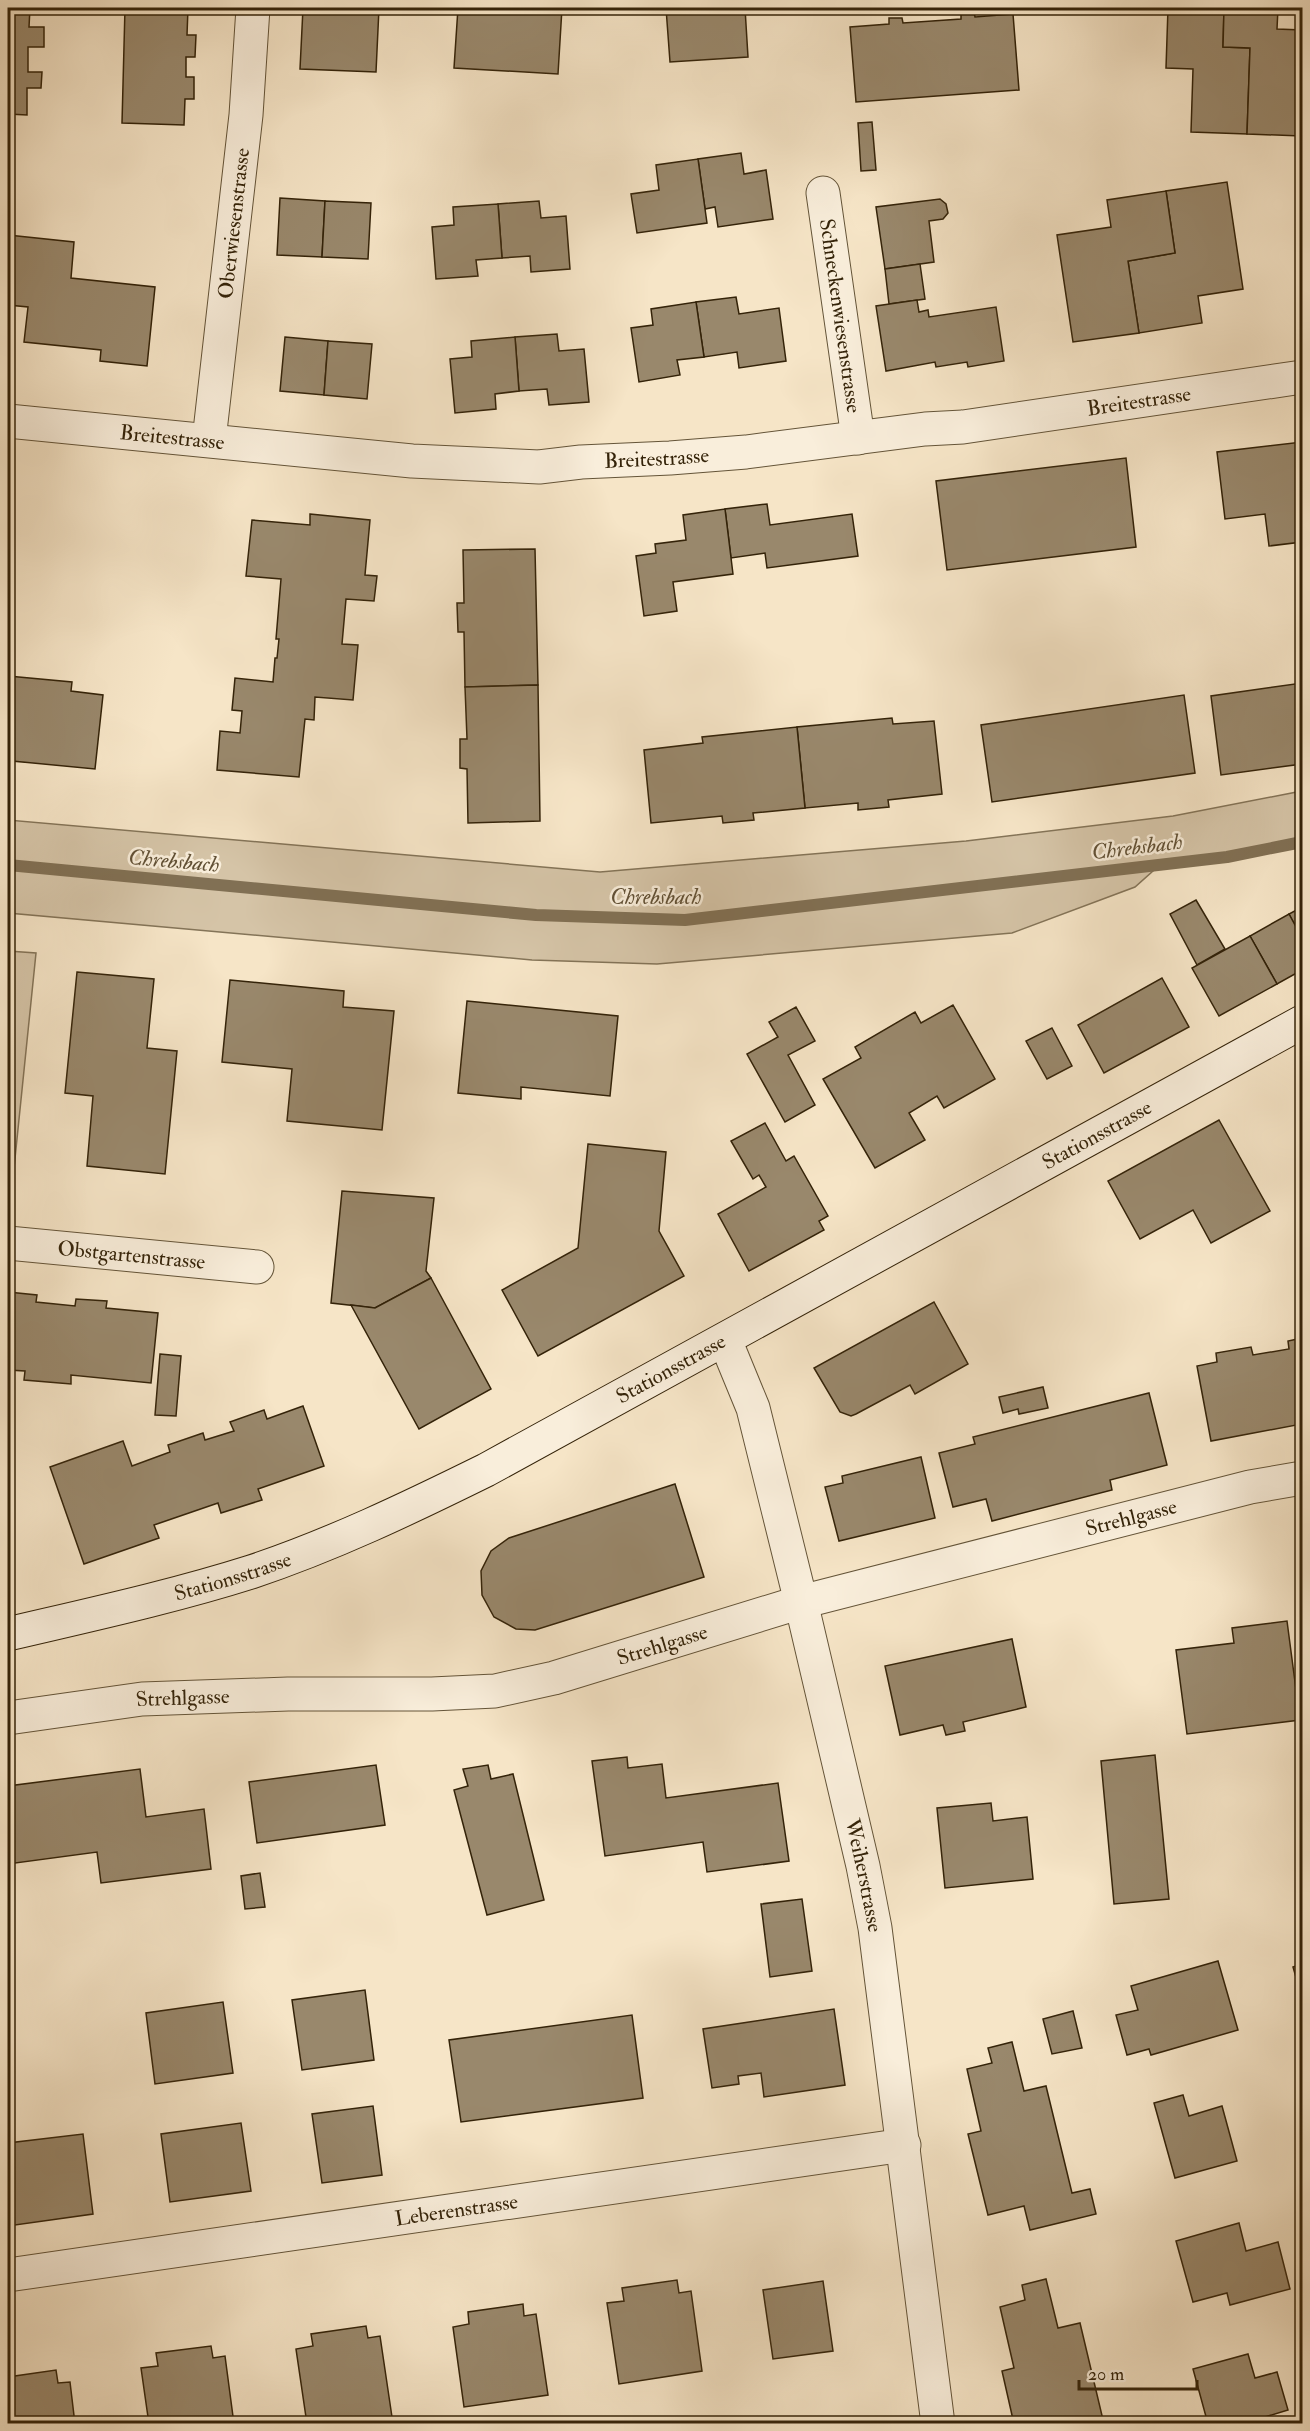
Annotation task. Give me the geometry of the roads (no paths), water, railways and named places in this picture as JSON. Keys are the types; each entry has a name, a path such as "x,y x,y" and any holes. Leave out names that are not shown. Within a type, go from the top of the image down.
{"street":[{"name":"Oberwiesenstrasse","path":"209,440 246,115 253,8"},
{"name":"Schneckenwiesenstrasse","path":"823,193 858,438"},
{"name":"Breitestrasse","path":"8,421 412,461 539,467 581,462 700,456 925,429 963,428 1302,376"},
{"name":"Stationsstrasse","path":"8,1634 208,1585 307,1552 405,1511 476,1476 1302,1022"},
{"name":"Obstgartenstrasse","path":"8,1243 257,1266"},
{"name":"Weiherstrasse","path":"725,1340 753,1408 863,1866 875,1928 938,2424"},
{"name":"Strehlgasse","path":"8,1718 142,1699 495,1691 554,1678 801,1602 1250,1487 1302,1478"},
{"name":"Leberenstrasse","path":"8,2275 904,2145"}],"waterway":[{"name":"Chrebsbach","path":"8,865 536,915 685,920 1227,857 1302,842"}]}
